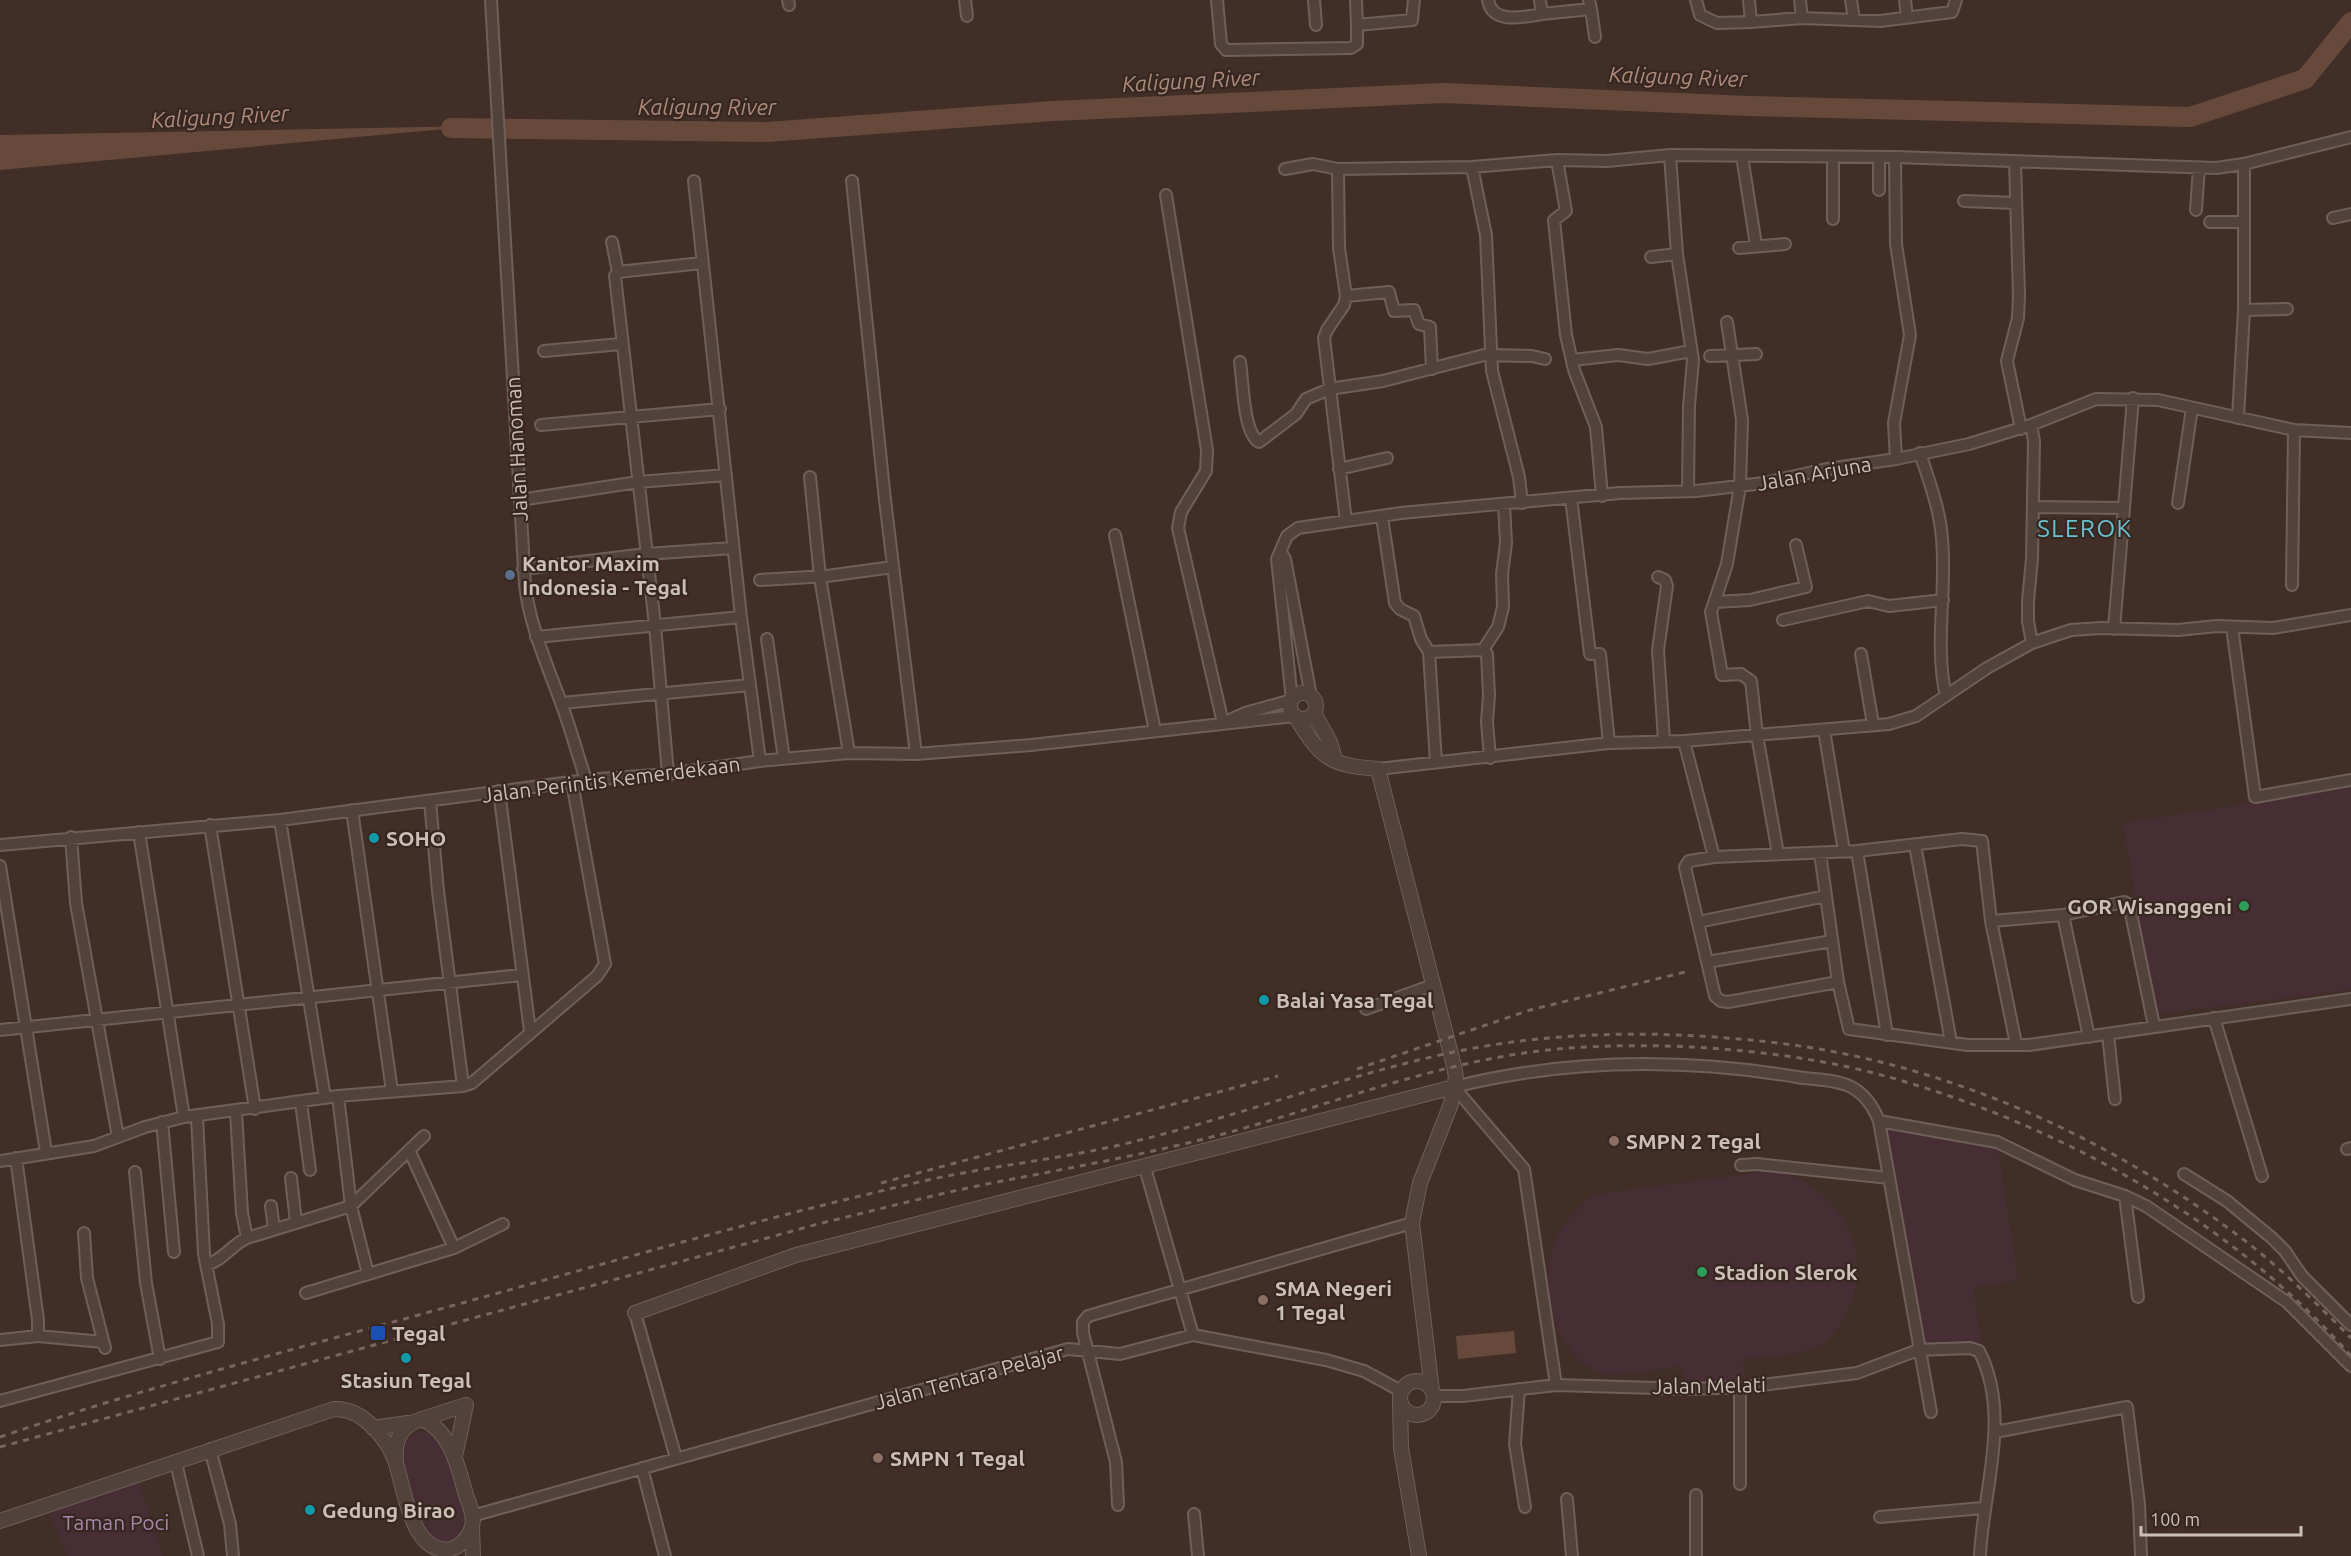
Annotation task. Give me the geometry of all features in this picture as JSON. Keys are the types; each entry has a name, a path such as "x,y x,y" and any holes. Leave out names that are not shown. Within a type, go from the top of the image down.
{"street":[{"name":"Jalan Hanoman","path":"490,0 497,85 523,569 529,614 562,703 586,780"},
{"path":"965,0 967,16"},
{"path":"1217,0 1221,44 1226,50 1351,48 1356,46 1358,41 1356,0"},
{"path":"1314,0 1316,25"},
{"path":"1357,25 1412,20 1414,0"},
{"path":"1488,0 1491,11 1499,16 1542,14 1590,4 1594,37"},
{"path":"1540,0 1542,14"},
{"path":"1696,0 1700,15 1711,22 1907,17 1952,12 1956,0"},
{"path":"1749,0 1751,22"},
{"path":"1800,0 1802,18"},
{"path":"1851,0 1854,20"},
{"path":"1905,0 1907,17"},
{"path":"1285,169 1313,164 1338,170 1472,167 1557,160 1607,161 1670,155 1895,158 2199,168 2244,164 2351,137"},
{"path":"1670,155 1677,254 1693,370 1689,406 1688,491"},
{"path":"1742,156 1756,245"},
{"path":"1833,158 1833,219"},
{"path":"1879,158 1879,190"},
{"path":"1895,158 1896,244 1910,335 1894,423 1896,459"},
{"path":"1557,160 1566,211 1554,220 1566,335 1572,360 1596,427 1602,496"},
{"path":"2015,162 2018,318 2007,361 2026,427 2033,507 2028,601 2028,621 2032,644"},
{"path":"2238,418 2244,310 2244,164"},
{"path":"1472,167 1486,235 1490,274 1492,371 1519,477 1522,503"},
{"path":"2196,210 2199,168"},
{"path":"1338,170 1340,248 1346,296 1344,305 1324,338 1346,521"},
{"path":"852,181 892,567 916,754"},
{"path":"694,182 720,409 733,548 760,761"},
{"path":"1166,195 1207,450 1206,471 1181,512 1178,528 1223,723"},
{"path":"1964,201 2016,203"},
{"path":"2332,218 2351,214"},
{"path":"2211,222 2244,222"},
{"path":"612,242 618,272 615,276 621,344 655,625 668,774"},
{"path":"1739,248 1785,244"},
{"path":"1651,257 1677,254"},
{"path":"618,272 702,263"},
{"path":"1346,296 1389,292 1394,310 1414,310 1419,324 1430,327 1432,369"},
{"path":"2244,310 2287,309"},
{"path":"1727,322 1742,420 1740,486 1727,564 1711,612 1712,626 1722,675 1741,674 1751,681 1757,735 1778,854"},
{"path":"544,351 621,344"},
{"path":"1572,360 1618,355 1648,359 1691,351"},
{"path":"1710,356 1756,354"},
{"path":"1240,362 1246,414 1251,433 1258,442 1296,414 1306,399 1329,389 1491,355 1532,356 1545,359"},
{"path":"2114,629 2133,398"},
{"name":"Jalan Arjuna","path":"1281,552 1287,536 1298,528 1504,504 1620,493 1688,491 1740,486 1827,469 1896,459 1969,444 2026,427 2096,399 2158,399 2294,430 2351,433"},
{"path":"2178,503 2192,408"},
{"path":"541,425 720,409"},
{"path":"2292,585 2294,430"},
{"path":"1920,453 1940,518 1942,673 1946,696"},
{"path":"1339,469 1386,458"},
{"path":"520,500 638,482 726,475"},
{"path":"810,477 820,576 849,753"},
{"path":"1571,498 1590,654 1600,654 1609,743"},
{"path":"1484,650 1498,627 1503,607 1502,574 1506,543 1504,504"},
{"path":"2033,507 2124,507"},
{"path":"1382,517 1395,603 1400,609 1414,616 1421,639 1430,652 1437,762"},
{"path":"1116,535 1155,730"},
{"path":"1715,602 1750,600 1806,587 1796,545"},
{"path":"523,569 645,554 733,548"},
{"path":"1281,552 1285,559 1311,696 1315,702 1314,713 1330,742 1335,760"},
{"path":"1281,552 1277,559 1292,700 1291,711 1314,747 1322,755 1354,768 1378,769 1609,743 1684,741 1902,722 1987,668 2032,644 2071,630 2288,627 2351,615"},
{"path":"760,580 820,576 892,567"},
{"path":"1658,577 1665,580 1667,586 1658,650 1664,740"},
{"path":"1783,620 1868,601 1889,606 1942,600"},
{"path":"536,637 741,617"},
{"path":"2232,627 2255,797 2351,780"},
{"path":"767,639 784,759"},
{"path":"1484,650 1489,661 1487,722 1490,758"},
{"path":"1430,652 1484,650"},
{"path":"1861,654 1873,724"},
{"path":"562,703 750,685"},
{"name":"Jalan Perintis Kemerdekaan","path":"1223,723 1245,713 1292,700 1303,694 1311,696"},
{"name":"Jalan Perintis Kemerdekaan","path":"0,845 280,820 586,780 668,774 760,761 849,753 916,754 1295,716 1307,718 1314,713"},
{"path":"1824,730 1844,851"},
{"path":"1684,741 1714,857"},
{"path":"1378,769 1454,1066 1451,1104 1420,1183 1412,1223 1433,1394 1431,1407 1410,1428 1401,1448"},
{"path":"0,1161 46,1152 80,1149 184,1117 236,1112 338,1096 463,1086 484,1073 530,1031 597,976 604,964 572,782"},
{"path":"499,791 530,1031"},
{"path":"430,801 449,981 463,1086"},
{"path":"352,810 392,1091"},
{"path":"280,820 325,1098"},
{"path":"210,825 255,1108"},
{"path":"139,832 184,1117"},
{"path":"71,837 74,889 118,1137"},
{"path":"1838,982 1728,1002 1720,1001 1716,996 1684,867 1689,861 1714,857 1857,851 1962,839 1982,841 1991,921 2016,1044"},
{"path":"1915,845 1951,1042"},
{"path":"1857,851 1887,1035"},
{"path":"1820,853 1838,982 1849,1029 1968,1045 2029,1045 2351,999"},
{"path":"0,866 46,1152"},
{"path":"1698,922 1826,896"},
{"path":"1991,921 2063,915 2124,902 2129,904 2154,1026"},
{"path":"2063,915 2089,1037"},
{"path":"1707,962 1832,941"},
{"path":"0,1030 376,988 521,975"},
{"path":"1366,1009 1433,985"},
{"path":"2214,1018 2262,1176"},
{"path":"2108,1034 2115,1100"},
{"path":"676,1458 635,1313 796,1256 1145,1168 1421,1094 1505,1074 1593,1064 1768,1072 1849,1086 1864,1096 1879,1121 1918,1350 1931,1412"},
{"path":"1454,1087 1524,1169 1556,1385"},
{"path":"338,1096 351,1206 368,1274"},
{"path":"301,1103 310,1170"},
{"path":"236,1112 242,1214 247,1238"},
{"path":"0,1401 160,1359 219,1340 206,1265 197,1117"},
{"path":"1879,1121 1997,1142 2075,1180 2125,1196 2174,1225 2288,1302 2351,1366"},
{"path":"162,1122 174,1252"},
{"path":"206,1265 223,1258 247,1238 351,1206 424,1136"},
{"path":"409,1150 453,1248"},
{"path":"16,1158 38,1320 38,1336"},
{"path":"1741,1165 1762,1164 1889,1178"},
{"path":"1145,1168 1182,1288 1193,1335"},
{"path":"135,1172 146,1283 160,1359"},
{"path":"2184,1174 2227,1201 2272,1238 2285,1251 2302,1276 2351,1325"},
{"path":"291,1178 296,1222"},
{"path":"2125,1196 2138,1297"},
{"path":"271,1206 274,1229"},
{"path":"1118,1505 1116,1462 1087,1350 1083,1323 1088,1316 1412,1223"},
{"path":"306,1293 453,1248 503,1224"},
{"path":"0,1340 38,1336 104,1345 87,1278 84,1233"},
{"name":"Jalan Tentara Pelajar","path":"472,1522 676,1458 1068,1349 1120,1354 1193,1335 1326,1360 1364,1371 1402,1393"},
{"path":"1419,1556 1401,1448 1402,1393 1419,1371 1428,1345"},
{"name":"Jalan Melati","path":"1433,1394 1463,1396 1556,1385 1740,1388 1857,1373 1918,1350 1970,1348 1979,1351 1987,1366 1995,1432"},
{"path":"1402,1393 1419,1381 1433,1394"},
{"path":"1740,1388 1740,1484"},
{"path":"1519,1389 1515,1444 1525,1507"},
{"path":"1402,1393 1411,1414 1422,1414"},
{"path":"373,1428 415,1421 466,1405 459,1428 455,1457"},
{"path":"1980,1556 1983,1508 1995,1432 2127,1407 2139,1504 2141,1556"},
{"path":"0,1521 334,1409 352,1411 387,1443 396,1463 415,1528 428,1550 452,1549 466,1538 472,1522"},
{"path":"415,1421 436,1427 455,1457 472,1522 473,1556"},
{"path":"396,1463 397,1444 415,1421"},
{"path":"210,1449 230,1524 233,1556"},
{"path":"176,1463 198,1556"},
{"path":"642,1468 665,1556"},
{"path":"1696,1495 1696,1556"},
{"path":"1567,1499 1572,1556"},
{"path":"1880,1516 1983,1508"},
{"path":"1194,1514 1198,1556"}],"green space":[{"name":"GOR Wisanggeni","path":"2351,788 2351,990 2155,1014 2123,823"},
{"path":"1879,1121 1997,1142 2018,1280 1974,1288 1980,1337 1979,1351 1918,1350"},
{"name":"Stadion Slerok","path":"1784,1169 1832,1204 1847,1227 1855,1247 1857,1265 1854,1293 1843,1320 1826,1341 1815,1348 1801,1352 1743,1359 1746,1387 1689,1389 1681,1366 1604,1374 1586,1366 1572,1352 1553,1316 1548,1274 1551,1254 1557,1237 1592,1195"},
{"path":"418,1432 432,1433 438,1437 445,1449 465,1518 460,1537 449,1544 436,1543 423,1529 403,1460 407,1440"},
{"name":"Taman Poci","path":"138,1480 163,1556 68,1556 48,1510"}],"shaded area":[{"name":"Kaligung River","path":"477,126 0,170 0,135"},
{"path":"1514,1331 1516,1353 1458,1359 1456,1336"}],"waterway":[{"name":"Kaligung River","path":"451,128 767,132 1053,111 1444,93 1749,106 2190,117 2305,79 2351,22"}],"railway":[{"path":"1357,1069 1530,1010 1685,972"},
{"path":"0,1437 221,1369 806,1209 928,1180 1124,1144 1367,1074 1449,1053 1526,1040 1604,1035 1721,1037 1825,1050 1889,1064 1952,1083 2013,1106 2073,1133 2131,1164 2187,1199 2269,1261 2351,1338"},
{"path":"0,1447 822,1223 962,1189 1208,1138 1381,1086 1469,1063 1558,1049 1597,1046 1680,1046 1807,1059 1885,1076 1950,1096 2014,1121 2077,1150 2138,1183 2197,1220 2252,1262 2304,1307 2351,1356"},
{"path":"881,1183 1278,1076"}],"place":[{"name":"Kantor Maxim Indonesia - Tegal","path":"510,575"},
{"name":"SOHO","path":"374,838"},
{"name":"GOR Wisanggeni","path":"2244,906"},
{"name":"Balai Yasa Tegal","path":"1264,1000"},
{"name":"SMPN 2 Tegal","path":"1614,1141"},
{"name":"Stadion Slerok","path":"1702,1272"},
{"name":"SMA Negeri 1 Tegal","path":"1263,1300"},
{"name":"Tegal","path":"378,1333"},
{"name":"Stasiun Tegal","path":"406,1358"},
{"name":"SMPN 1 Tegal","path":"878,1458"},
{"name":"Gedung Birao","path":"310,1510"}],"district":[{"name":"SLEROK","path":"2085,528"}]}
